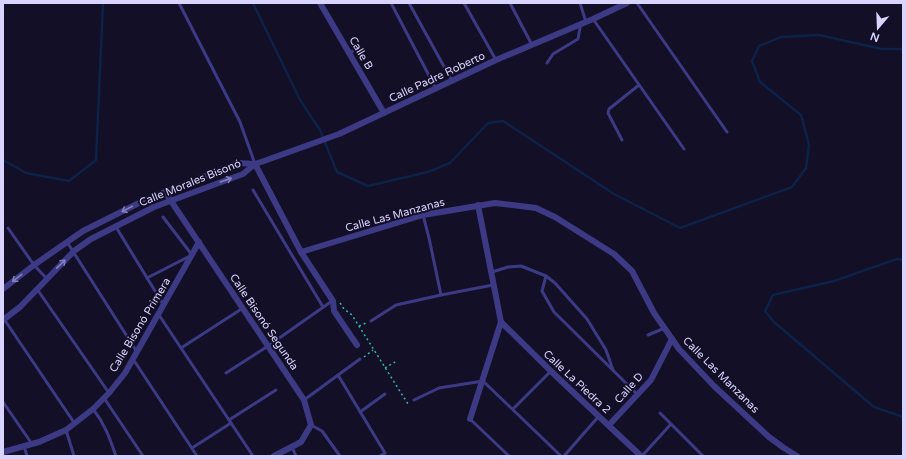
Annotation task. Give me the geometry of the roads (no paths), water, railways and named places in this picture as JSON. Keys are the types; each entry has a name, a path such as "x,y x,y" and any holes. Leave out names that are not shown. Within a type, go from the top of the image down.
{"street":[{"name":"Calle Padre Roberto","path":"255,164 339,134 496,60 594,19 626,3"},
{"name":"Calle B","path":"323,4 384,113"},
{"name":"Calle Morales Bisonó","path":"3,289 34,265 83,231 146,200 238,163 255,164"},
{"name":"Calle Morales Bisonó","path":"4,319 20,307 74,252 91,239 154,207 244,174 255,164"},
{"path":"255,164 301,252 335,299 334,311 357,345"},
{"name":"Calle Bisonó Segunda","path":"165,192 304,400 311,425"},
{"name":"Calle Las Manzanas","path":"301,252 423,215 495,202 536,208 555,217 614,254 632,271 654,313 679,349 725,396 769,437 797,456"},
{"path":"470,420 501,322 478,206"},
{"name":"Calle Bisonó Primera","path":"3,452 32,444 66,430 93,409 106,396 125,373 199,242"},
{"name":"Calle La Piedra 2","path":"501,322 642,456"},
{"name":"Calle D","path":"609,425 651,380 672,339"},
{"path":"274,456 301,442 311,425"}],"lane":[{"path":"179,3 240,122 255,164"},
{"path":"391,3 436,89"},
{"path":"409,3 452,81"},
{"path":"464,3 496,60"},
{"path":"510,3 532,45"},
{"path":"580,3 586,22"},
{"path":"636,3 727,132"},
{"path":"594,19 684,149"},
{"path":"547,63 553,54 578,39 580,28 579,25"},
{"path":"350,54 360,46"},
{"path":"622,140 608,113 609,109 639,85"},
{"path":"253,190 323,307"},
{"path":"423,215 440,295"},
{"path":"147,278 192,255 164,217"},
{"path":"116,227 164,306"},
{"path":"8,228 34,265 46,279"},
{"path":"67,242 137,352"},
{"path":"492,272 508,267 521,266 546,276 556,283 587,319 606,350 613,370"},
{"path":"546,276 542,291 554,312 637,394"},
{"path":"371,321 396,305 494,285"},
{"path":"37,289 143,456"},
{"path":"226,373 268,346 335,299"},
{"path":"181,348 243,308"},
{"path":"159,315 253,456"},
{"path":"4,319 75,424"},
{"path":"648,335 664,328"},
{"path":"133,359 197,456"},
{"path":"304,400 360,359"},
{"path":"513,409 551,371"},
{"path":"338,375 385,453 380,456"},
{"path":"414,400 439,388 483,381 563,456 599,416"},
{"path":"229,420 276,390"},
{"path":"360,412 385,394"},
{"path":"3,402 32,444"},
{"path":"93,409 106,428 116,456"},
{"path":"660,413 703,456"},
{"path":"470,420 509,456"},
{"path":"192,448 231,424"},
{"path":"642,456 671,424"},
{"path":"311,425 322,431 340,456"},
{"path":"66,430 74,456"},
{"path":"24,446 27,456"},
{"path":"292,447 296,456"}],"waterway":[{"path":"3,160 26,173 69,181 96,160 103,3"},
{"path":"253,3 300,100 320,130 337,172 368,186 428,172 450,163 488,123 503,121 614,194 680,228 792,187 806,168 809,145 801,115 760,82 752,61 759,46 781,37 819,35 882,49 903,49"},
{"path":"903,260 897,259 834,281 773,295 765,311 774,322 874,407 903,417"}]}
